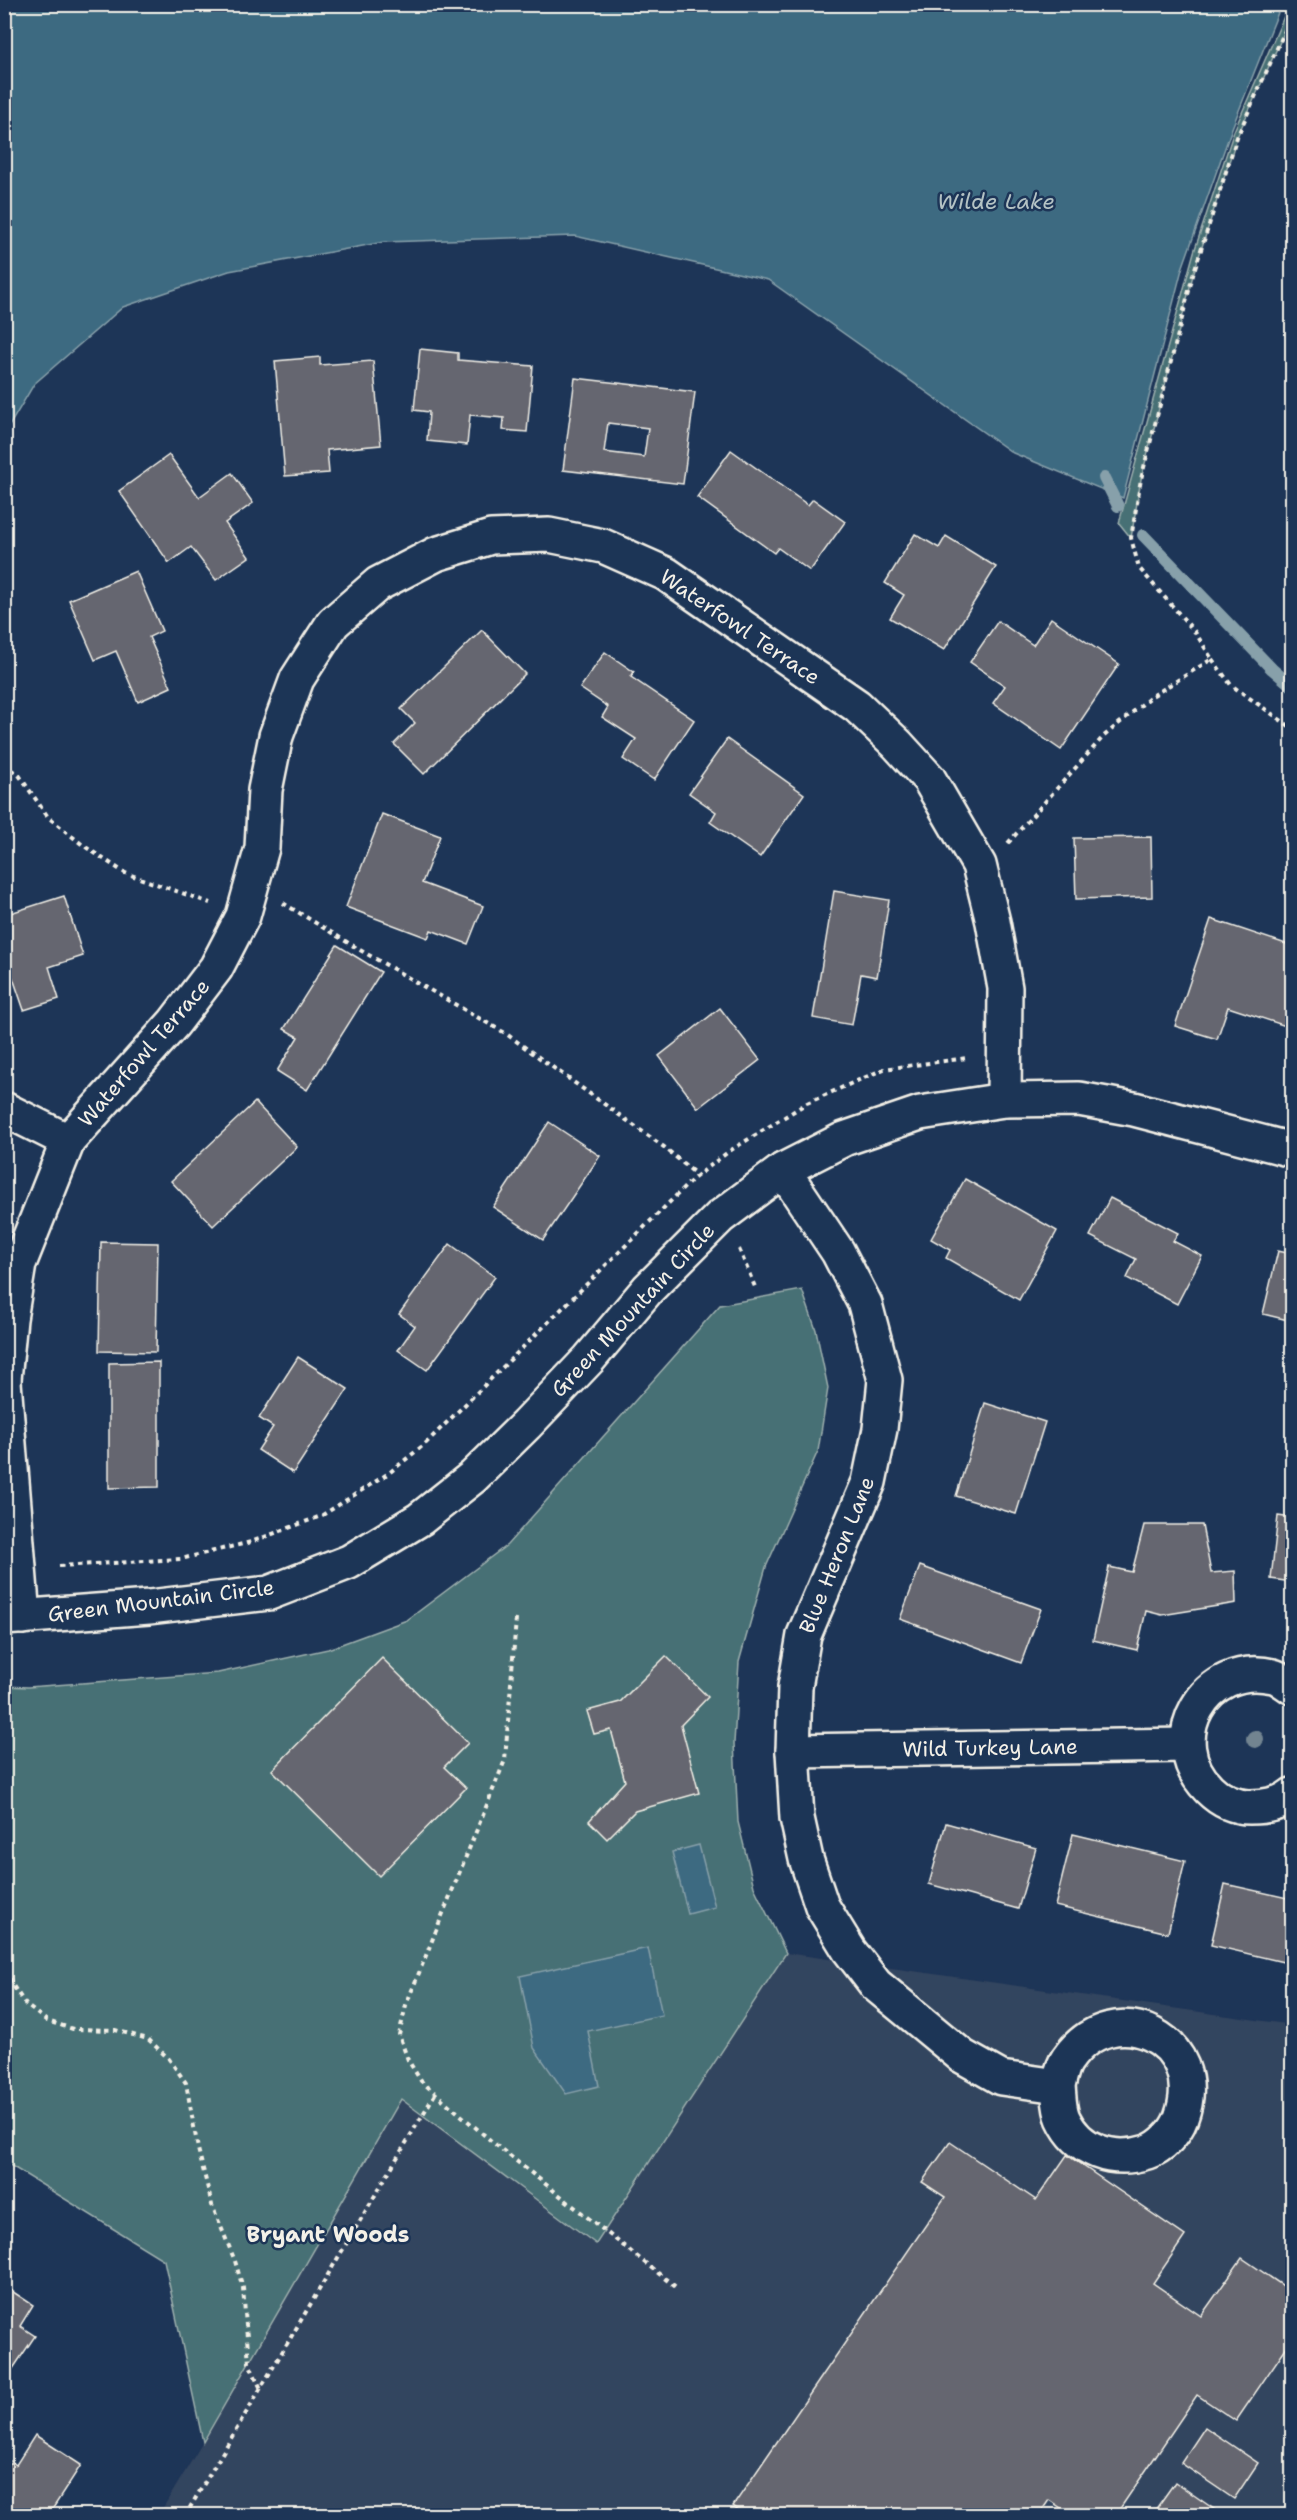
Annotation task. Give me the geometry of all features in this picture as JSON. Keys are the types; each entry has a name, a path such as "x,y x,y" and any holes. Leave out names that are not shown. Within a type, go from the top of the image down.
{"street":[{"name":"Waterfowl Terrace","path":"14,1618 4,1380 9,1319 19,1264 68,1141 174,1023 216,968 243,916 262,848 265,790 276,736 297,679 333,623 378,584 435,554 491,537 549,535 603,546 666,574 856,706 897,744 929,779 980,865 1005,988 1004,1100"},
{"name":"Green Mountain Circle","path":"14,1618 149,1607 269,1593 349,1562 420,1519 473,1477 534,1417 589,1359 648,1289 720,1217 783,1170 844,1139 920,1113 1004,1100 1079,1099 1134,1109 1293,1150"},
{"path":"4,1109 68,1141"},
{"name":"Blue Heron Lane","path":"783,1170 838,1252 865,1304 885,1380 880,1429 869,1482 804,1635 795,1688 793,1751 797,1818 809,1868 822,1906 849,1950 876,1984 962,2056 1001,2078 1058,2086"},
{"path":"1293,1687 1274,1676 1241,1674 1214,1687 1193,1712 1187,1745 1198,1777 1217,1797 1241,1807 1269,1806 1293,1795"},
{"name":"Wild Turkey Lane","path":"793,1751 1187,1745"}],"path":[{"path":"1293,15 1237,137 1193,275 1141,480 1131,538 1139,568 1196,632 1231,685 1293,728"},
{"path":"1003,849 1104,736 1152,696 1212,659"},
{"path":"4,765 19,776 48,818 84,846 125,873 200,900"},
{"path":"251,893 277,898 360,950 506,1033 664,1147 698,1176"},
{"path":"59,1566 181,1559 251,1542 321,1516 389,1473 425,1444 698,1176 728,1152 816,1099 884,1070 968,1058"},
{"path":"736,1244 755,1287"},
{"path":"516,1619 505,1760 406,2005 399,2035 408,2060 421,2081 435,2094 677,2288"},
{"path":"4,1884 4,1913"},
{"path":"4,1952 11,1983 26,2005 47,2021 73,2029 116,2030 148,2039 169,2059 186,2083 198,2148 212,2205 235,2261 243,2288 249,2363 261,2389"},
{"path":"185,2516 435,2094"}],"shaded area":[{"path":"786,1953 1292,2025 1292,2515 158,2516 401,2098 596,2244"}],"green space":[{"path":"1289,5 1292,5 1292,15 1237,137 1193,275 1141,479 1131,538 1119,523 1194,252 1234,131"},
{"path":"802,1290 816,1330 828,1388 818,1451 766,1567 739,1662 734,1743 738,1822 754,1887 786,1953 596,2244 401,2099 203,2442 164,2260 5,2162 4,1686 28,1687 218,1673 328,1649 407,1620 507,1545 720,1305"}],"water":[{"name":"Wilde Lake","path":"5,4 1281,5 1232,128 1182,269 1123,498 1013,453 768,280 575,236 384,242 229,271 123,307 34,384 5,433"},
{"path":"699,1845 715,1907 688,1914 672,1852"},
{"path":"648,1948 662,2015 588,2031 599,2086 566,2094 534,2048 520,1976"}],"building":[{"path":"420,349 458,353 458,360 533,366 527,432 503,430 504,418 470,415 467,445 427,441 429,412 414,410"},
{"path":"320,357 320,365 373,361 381,445 327,450 329,473 285,476 275,361"},
{"path":"575,378 695,392 683,484 563,470","holes":["608,423 648,428 644,457 604,452"]},
{"path":"731,450 808,505 813,499 845,522 810,571 778,548 774,553 697,497"},
{"path":"169,455 199,497 232,473 253,503 225,523 249,557 216,580 191,547 169,563 119,491"},
{"path":"915,534 939,548 946,536 996,567 944,650 890,618 904,595 885,583"},
{"path":"136,571 162,631 149,637 171,687 138,702 116,651 95,660 69,600"},
{"path":"1051,618 1119,664 1061,750 993,703 1005,686 970,662 998,621 1033,645"},
{"path":"482,630 525,674 424,774 394,744 415,723 401,709"},
{"path":"605,652 634,672 631,677 694,720 654,780 623,759 636,739 602,717 608,707 580,688"},
{"path":"727,739 804,794 760,857 710,822 716,812 689,793"},
{"path":"382,814 440,836 422,883 483,906 468,944 431,930 428,938 346,907"},
{"path":"1151,837 1152,897 1076,899 1074,838"},
{"path":"834,891 889,900 877,977 861,974 852,1025 813,1018"},
{"path":"64,896 83,956 49,967 59,999 24,1010 13,978 4,981 4,915"},
{"path":"1211,919 1292,946 1288,968 1292,969 1292,1028 1228,1007 1217,1039 1175,1026"},
{"path":"337,945 381,972 307,1090 277,1071 298,1037 284,1029"},
{"path":"720,1008 760,1060 698,1108 659,1056"},
{"path":"255,1102 297,1147 213,1226 171,1181"},
{"path":"549,1122 600,1156 543,1240 493,1207"},
{"path":"965,1179 1057,1231 1019,1300 946,1258 950,1250 931,1239"},
{"path":"1110,1198 1178,1233 1173,1241 1202,1256 1177,1304 1127,1278 1136,1259 1090,1236"},
{"path":"101,1242 158,1243 156,1352 99,1351"},
{"path":"450,1244 495,1277 427,1370 398,1350 415,1326 399,1314"},
{"path":"1278,1251 1292,1254 1292,1321 1263,1314"},
{"path":"298,1357 348,1389 293,1473 258,1450 273,1427 259,1418"},
{"path":"159,1362 159,1487 109,1488 109,1363"},
{"path":"985,1403 1045,1422 1016,1514 956,1496"},
{"path":"1278,1516 1292,1518 1292,1582 1271,1579"},
{"path":"1144,1525 1202,1525 1211,1573 1235,1571 1236,1603 1162,1615 1146,1611 1137,1650 1093,1640 1109,1567 1132,1572"},
{"path":"920,1566 1041,1609 1021,1663 900,1619"},
{"path":"666,1656 708,1697 681,1725 699,1793 635,1811 607,1839 589,1821 625,1781 611,1730 594,1734 587,1711 620,1702"},
{"path":"382,1658 468,1743 444,1767 466,1788 379,1876 272,1770"},
{"path":"946,1823 1036,1848 1018,1909 929,1884"},
{"path":"1073,1834 1185,1861 1168,1933 1055,1906"},
{"path":"1225,1884 1292,1899 1292,1964 1211,1945"},
{"path":"950,2142 1036,2200 1067,2155 1185,2236 1153,2283 1201,2316 1242,2258 1292,2292 1292,2339 1236,2421 1197,2395 1115,2516 1073,2516 1049,2500 1038,2516 747,2516 733,2506 945,2197 922,2182"},
{"path":"4,2286 33,2305 20,2326 35,2336 6,2379 4,2378"},
{"path":"1205,2427 1258,2463 1234,2499 1181,2463"},
{"path":"35,2435 81,2465 48,2516 39,2516 30,2509 26,2516 4,2516 4,2471 11,2461 16,2465"},
{"path":"1175,2482 1221,2514 1219,2516 1156,2516 1153,2513"}],"waterway":[{"path":"1104,478 1118,506"},
{"path":"1143,535 1272,669 1292,686"}],"district":[{"name":"Bryant Woods","path":"328,2234"}]}
